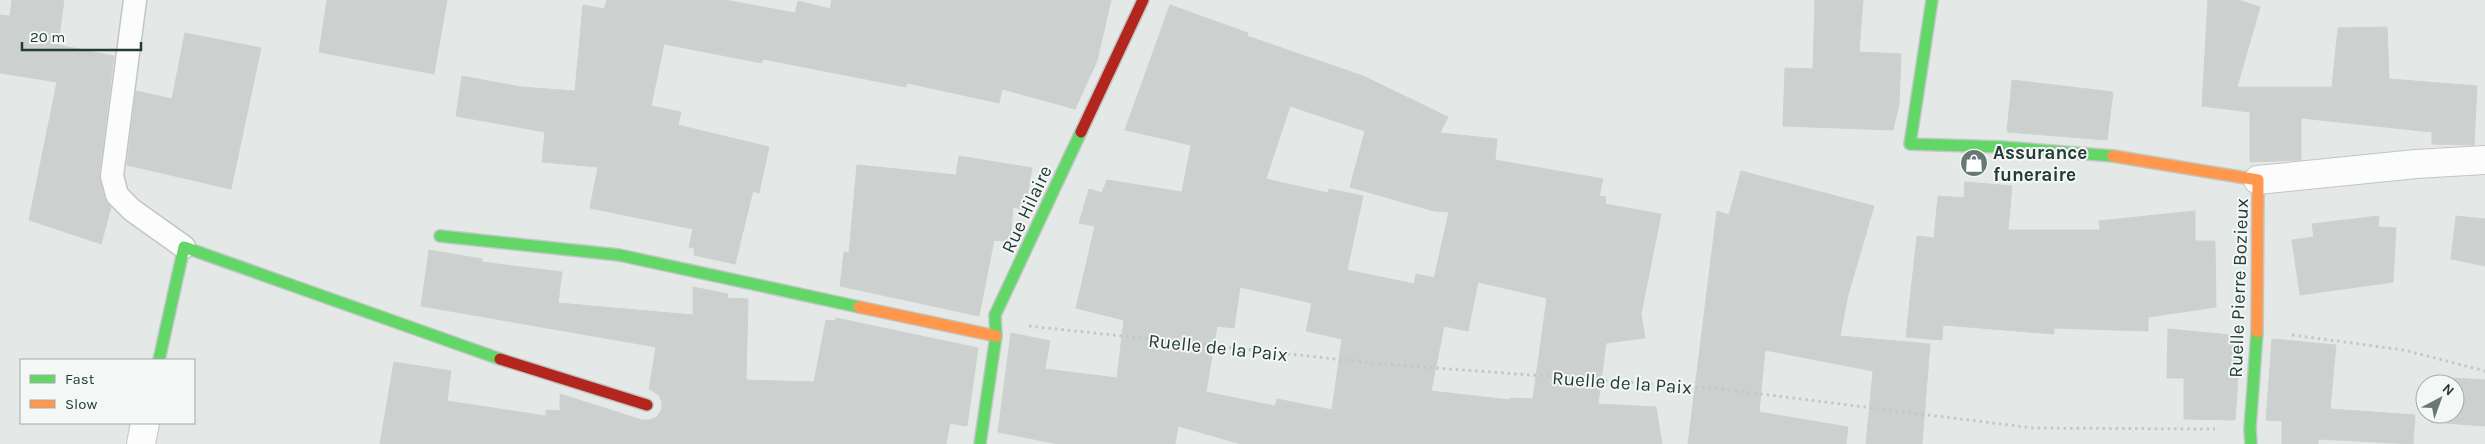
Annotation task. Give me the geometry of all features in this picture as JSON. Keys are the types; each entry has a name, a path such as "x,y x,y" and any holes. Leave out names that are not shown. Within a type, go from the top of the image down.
{"street":[{"name":"Rue Hilaire","path":"980,444 996,336 995,315 1143,0"},
{"name":"Ruelle Pierre Bozieux","path":"1932,0 1910,144 2002,147 2112,156 2258,180 2257,331 2250,429 2251,444"},
{"path":"2258,180 2416,164 2485,160"},
{"path":"440,236 620,254 996,336"},
{"path":"159,359 184,247 471,350 647,405"},
{"path":"141,444 145,424"}],"lane":[{"path":"135,0 112,176 117,194 132,210 184,247"}],"path":[{"name":"Ruelle de la Paix","path":"995,315 1038,328 1382,364 1722,389 2033,428 2250,429"},
{"path":"2257,331 2404,350 2485,370"}],"building":[{"path":"12,0 64,0 58,45 114,56 99,175 104,198 111,207 101,244 29,220 57,82 0,73 0,15 10,16"},
{"path":"327,0 447,0 434,74 319,52"},
{"path":"607,0 725,0 795,13 798,1 830,9 832,0 1111,0 1097,61 1075,109 1002,89 999,103 907,83 906,87 763,59 762,63 664,44 651,106 681,112 678,125 769,147 759,193 753,191 735,264 694,255 694,248 689,247 693,229 590,208 598,167 542,162 545,132 456,116 462,76 521,87 575,91 583,5 604,9"},
{"path":"1815,0 1863,0 1859,52 1901,54 1899,104 1893,130 1783,126 1785,68 1813,69"},
{"path":"2208,0 2238,0 2260,7 2237,87 2332,87 2338,28 2387,27 2389,79 2477,86 2474,145 2432,144 2432,132 2301,118 2301,160 2250,162 2250,112 2202,106"},
{"path":"1170,5 1248,33 1247,36 1363,76 1448,117 1440,133 1497,139 1495,160 1603,179 1599,196 1606,197 1605,204 1661,214 1641,314 1645,338 1606,343 1598,404 1656,407 1662,444 1241,444 1178,426 1175,444 1058,444 998,432 1011,333 1050,341 1045,369 1117,378 1124,320 1076,308 1095,226 1079,223 1089,189 1102,193 1107,180 1182,192 1191,145 1125,130","holes":["1290,106 1365,131 1350,187 1434,211 1449,212 1434,278 1416,274 1414,284 1347,270 1363,196 1329,189 1328,193 1266,179","1478,282 1547,298 1533,399 1510,398 1510,400 1431,391 1444,326 1468,331","1240,287 1312,303 1306,331 1342,339 1332,410 1277,399 1275,406 1206,392 1217,326 1234,328"]},
{"path":"185,33 261,48 231,189 127,165 136,91 172,99"},
{"path":"2012,80 2113,92 2107,140 2007,132"},
{"path":"959,156 1032,168 1025,210 1013,207 1010,242 994,240 979,316 840,286 844,252 849,253 857,165 956,175"},
{"path":"1741,171 1874,206 1848,295 1840,336 1930,344 1922,444 1866,444 1873,371 1765,350 1759,412 1848,427 1846,444 1688,444 1717,211 1729,215"},
{"path":"1965,182 2012,186 2008,230 2100,230 2099,221 2195,211 2195,241 2215,241 2216,307 2148,317 2148,331 2054,328 2054,334 1943,325 1942,340 1906,337 1917,236 1934,238 1938,196 1964,198"},
{"path":"2379,216 2378,227 2396,228 2393,282 2300,295 2292,240 2314,237 2312,224"},
{"path":"2456,216 2485,219 2485,266 2451,259"},
{"path":"429,250 482,259 482,262 562,272 558,303 693,315 693,287 728,294 727,298 748,299 746,380 814,382 826,320 835,321 836,318 978,348 967,426 950,423 946,444 380,444 394,362 451,371 447,401 546,416 546,410 560,411 560,394 642,420 650,420 657,417 662,409 659,395 649,389 656,347 421,306"},
{"path":"2168,329 2241,336 2235,420 2184,419 2184,378 2167,378"},
{"path":"2272,339 2336,345 2330,409 2415,415 2413,444 2318,439 2318,444 2282,444 2282,421 2266,420"},
{"path":"2465,379 2485,380 2485,426 2458,424 2465,424"}],"traffic: fast":[{"path":"1932,0 1910,144 2002,147 2113,156"},
{"path":"980,444 996,336 995,315 1081,132"},
{"path":"440,236 619,255 859,307"},
{"path":"159,359 184,247 500,359"},
{"path":"2251,444 2250,429 2257,332"}],"traffic: slow":[{"path":"2113,156 2258,180 2257,332"},
{"path":"859,307 996,336"}],"traffic: jam":[{"path":"1081,132 1143,0"},
{"path":"500,359 647,405"}],"place":[{"name":"Assurance funeraire","path":"1974,163"}]}
